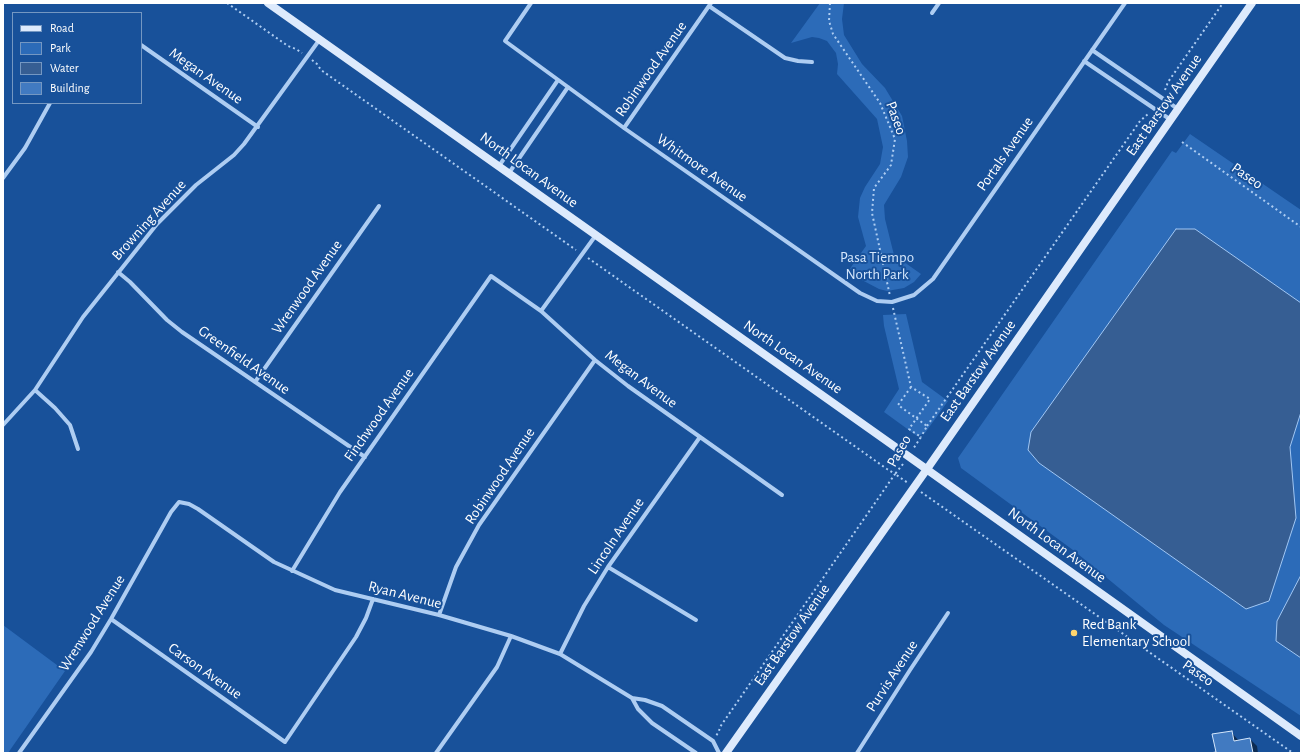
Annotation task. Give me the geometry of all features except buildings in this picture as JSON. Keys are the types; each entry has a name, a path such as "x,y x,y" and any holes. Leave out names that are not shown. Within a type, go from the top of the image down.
{"street":[{"name":"North Locan Avenue","path":"268,3 927,469 1301,736"},
{"name":"Whitmore Avenue","path":"531,3 505,41 624,128 860,292 877,301 892,302"},
{"path":"932,13 939,3"},
{"name":"Portals Avenue","path":"892,302 914,295 933,279 1125,3"},
{"name":"East Barstow Avenue","path":"726,753 927,469 1252,3"},
{"path":"710,4 785,58 812,62"},
{"name":"Robinwood Avenue","path":"624,128 710,4"},
{"name":"Browning Avenue","path":"3,425 35,390 82,317 157,224 196,185 234,155 258,127 320,39"},
{"name":"Megan Avenue","path":"142,46 258,127"},
{"path":"1092,50 1178,109"},
{"path":"1084,61 1171,120"},
{"path":"499,166 558,80"},
{"path":"509,173 568,88"},
{"path":"3,178 25,148 49,104"},
{"name":"Wrenwood Avenue","path":"255,382 378,206"},
{"path":"541,311 596,235"},
{"name":"Greenfield Avenue","path":"118,272 130,282 167,320 182,332 365,456"},
{"name":"Megan Avenue","path":"491,276 541,311 595,360 628,386 782,495"},
{"name":"Finchwood Avenue","path":"292,571 332,505 365,456 491,276"},
{"name":"Robinwood Avenue","path":"439,615 456,567 479,525 595,360"},
{"path":"35,390 55,408 70,425 78,449"},
{"name":"Lincoln Avenue","path":"560,654 584,606 608,567 700,437"},
{"name":"Wrenwood Avenue","path":"19,753 91,652 171,512 179,502"},
{"name":"Ryan Avenue","path":"179,502 189,504 198,509 274,562 335,590 439,615 511,636 560,654 632,698 645,700 662,706 713,741 719,753"},
{"path":"608,567 696,620"},
{"name":"Carson Avenue","path":"111,619 286,742 356,637 373,600"},
{"name":"Purvis Avenue","path":"857,753 948,613"},
{"path":"436,753 497,667 511,636"},
{"name":"Ryan Avenue","path":"632,698 638,709 652,723 696,753"}],"path":[{"path":"226,3 288,46 296,49"},
{"name":"Paseo","path":"830,3 829,20 833,34 880,103 895,139 891,165 874,188 872,213 911,386 930,399 909,429 921,437 896,474 1293,753"},
{"path":"1166,88 1168,82 1223,3"},
{"path":"317,64 322,70 569,245"},
{"path":"921,437 927,426 1140,121 1147,116"},
{"name":"Paseo","path":"1182,142 1301,227"},
{"path":"592,261 896,474 720,727 713,741"},
{"path":"911,386 898,405 927,426"}],"green space":[{"name":"Pasa Tiempo North Park","path":"820,3 844,3 842,19 844,35 862,64 885,88 902,116 907,141 908,157 901,177 884,205 885,219 894,255 921,274 914,282 904,288 887,291 879,289 860,279 849,270 866,246 858,217 860,198 865,187 880,164 883,147 877,119 837,74 838,64 836,53 827,41 812,37 791,43"},
{"path":"1190,134 1301,210 1301,716 1164,625 1073,550 961,468 958,458 1172,151 1176,153"},
{"name":"Pasa Tiempo North Park","path":"906,314 922,382 948,401 925,433 917,436 884,412 899,389 884,326 883,315"},
{"path":"3,625 65,671 8,753 3,753"}],"water":[{"path":"1176,229 1195,229 1301,303 1301,412 1290,447 1296,518 1269,601 1246,609 1039,463 1028,450 1031,432"},
{"path":"1301,575 1301,658 1276,641 1277,621"}],"place":[{"name":"Red Bank Elementary School","path":"1074,633"}]}
